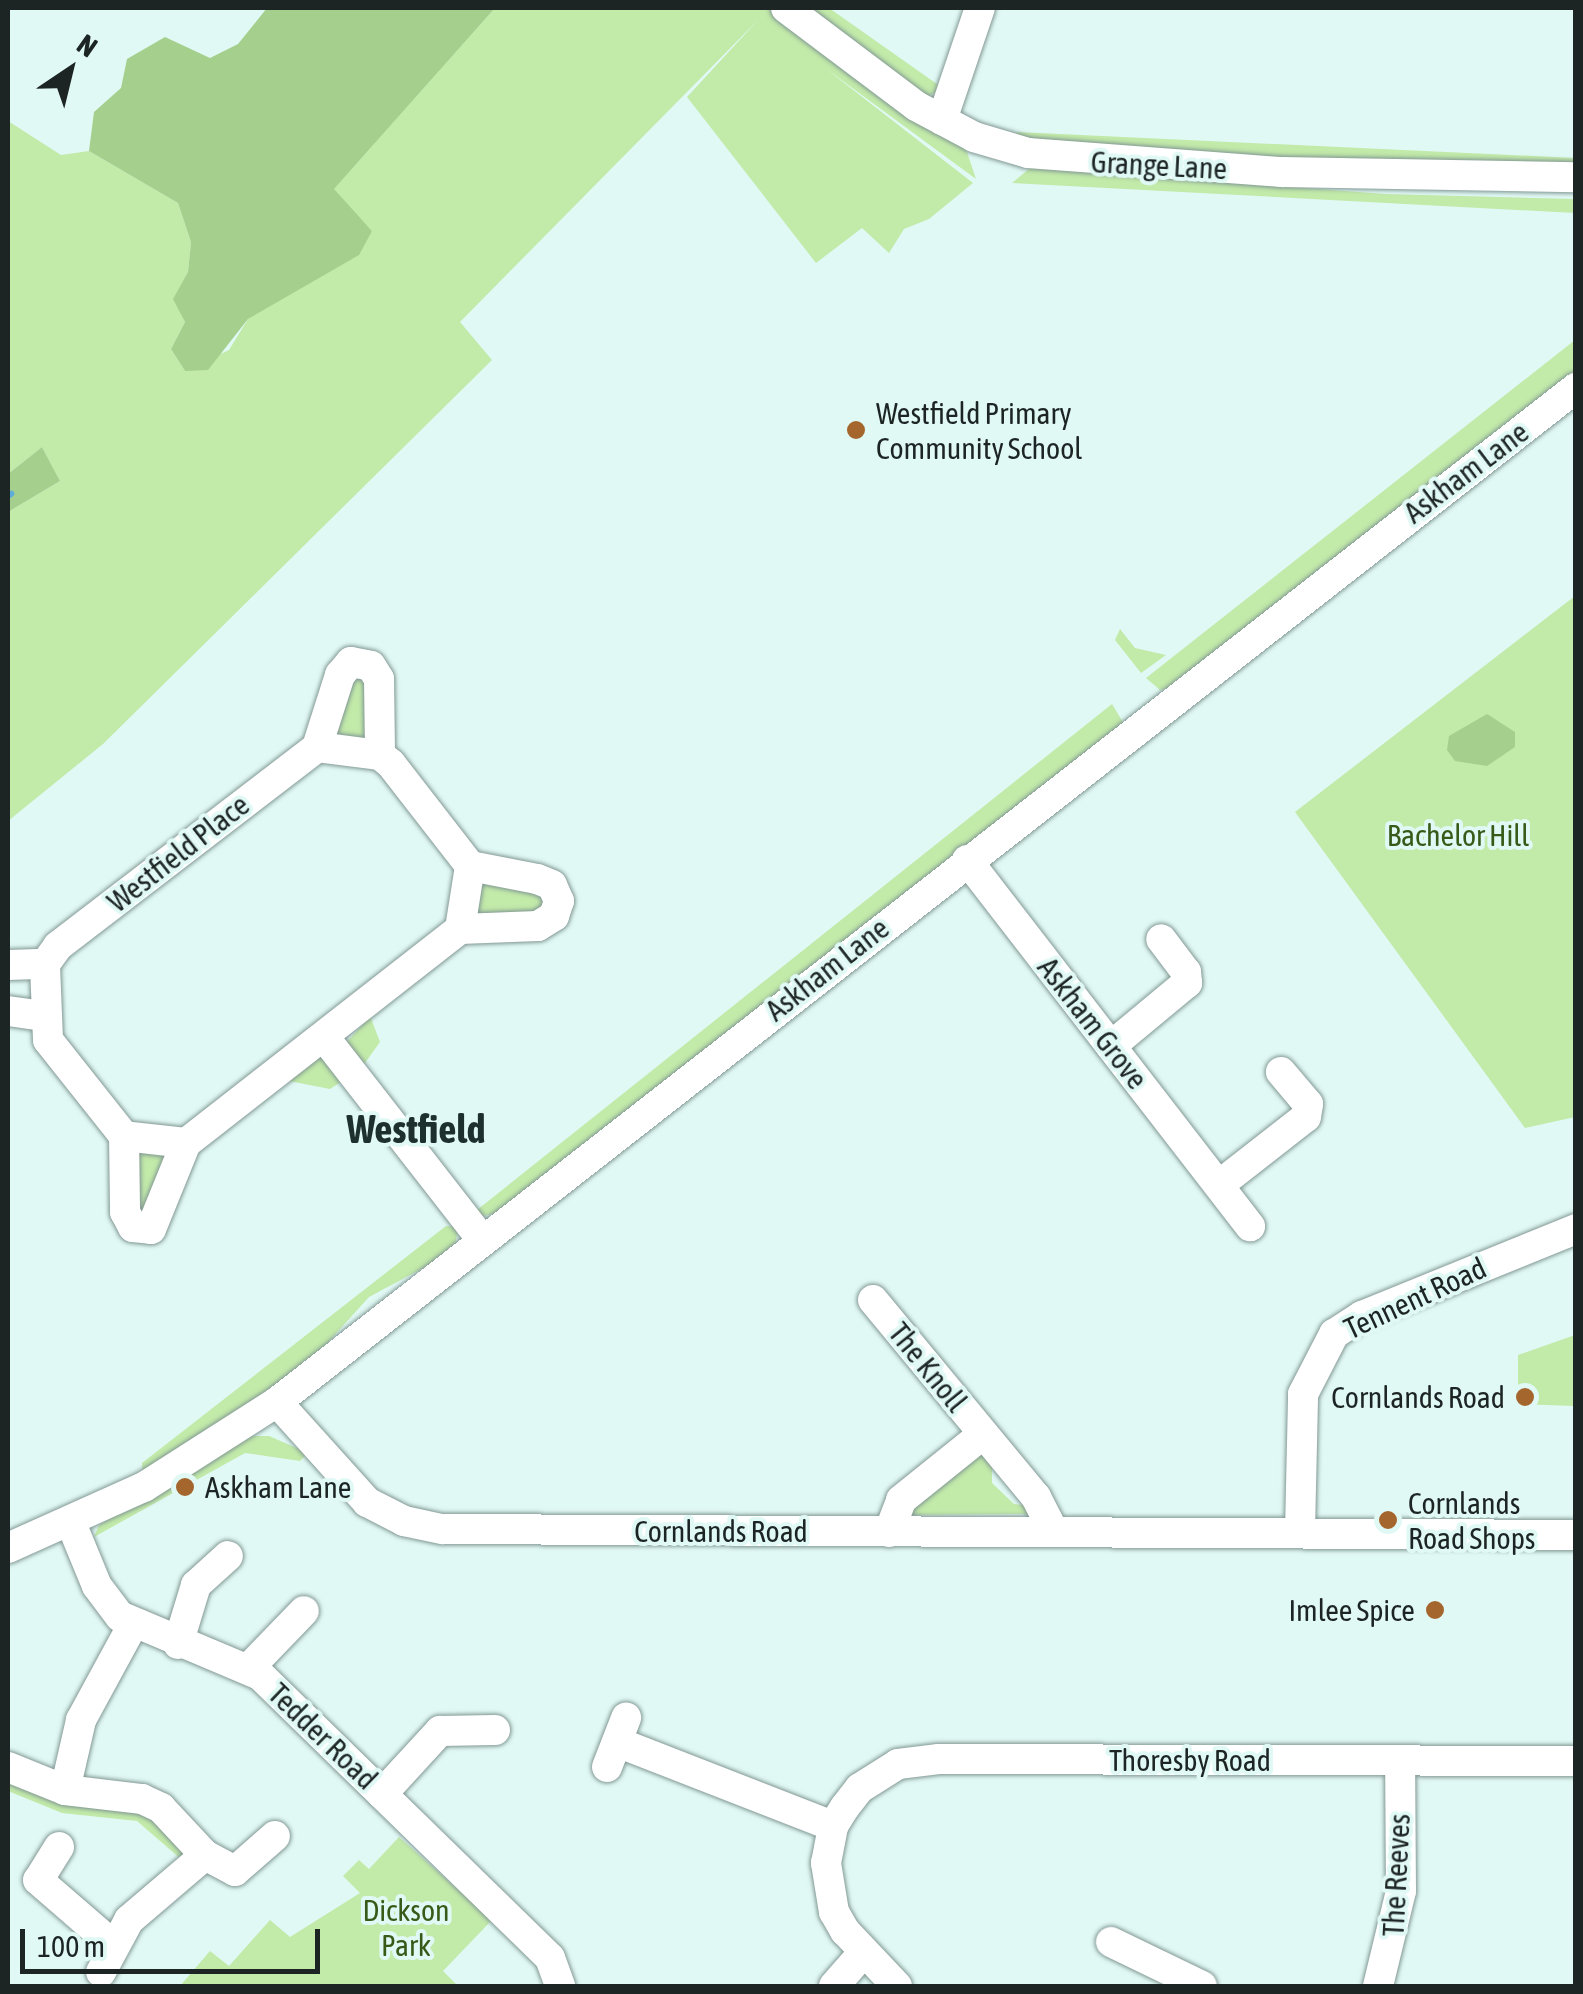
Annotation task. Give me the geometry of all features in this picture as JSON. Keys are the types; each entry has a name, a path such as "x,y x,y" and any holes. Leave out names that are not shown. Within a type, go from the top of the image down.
{"street":[{"name":"Grange Lane","path":"786,8 942,120 999,146 1092,162 1576,177"},
{"path":"942,120 980,8"},
{"name":"Askham Lane","path":"8,1548 71,1523 178,1469 277,1402 1576,388"},
{"path":"8,965 45,964 43,1016 48,1040 124,1136 125,1212 133,1227 151,1229 186,1143 460,928 538,926 554,916 559,901 552,885 470,866 380,756 379,679 371,666 352,662 340,674 316,748 380,756"},
{"name":"Westfield Place","path":"45,964 58,946 316,748"},
{"name":"Askham Grove","path":"967,860 1250,1226"},
{"path":"460,928 470,866"},
{"path":"1111,1046 1186,983 1160,938"},
{"path":"8,1011 43,1016"},
{"path":"324,1038 483,1241"},
{"path":"1219,1185 1306,1117 1308,1104 1281,1072"},
{"path":"124,1136 186,1143"},
{"name":"Tennent Road","path":"1300,1531 1303,1394 1334,1334 1362,1316 1576,1229"},
{"name":"The Knoll","path":"873,1300 1036,1497 1053,1531"},
{"name":"Cornlands Road","path":"277,1402 367,1502 423,1526 1576,1535"},
{"name":"The Knoll","path":"889,1532 901,1500 982,1434"},
{"name":"Tedder Road","path":"71,1523 97,1586 132,1626 249,1668 550,1958 560,1986"},
{"path":"178,1644 196,1585 228,1556"},
{"path":"249,1668 304,1611"},
{"path":"65,1790 81,1720 132,1626"},
{"path":"382,1794 440,1731 495,1730"},
{"path":"617,1742 833,1826 828,1889 834,1912 864,1953 898,1986"},
{"name":"Thoresby Road","path":"833,1826 868,1781 918,1760 1576,1761"},
{"name":"The Reeves","path":"1378,1986 1401,1891 1400,1762"},
{"path":"8,1766 65,1790 142,1798 161,1808 205,1855 235,1872 276,1836"},
{"path":"60,1847 38,1880 106,1958 129,1920 205,1855"},
{"path":"1111,1943 1202,1986"},
{"path":"834,1986 864,1953"}],"green space":[{"path":"267,8 495,8 334,189 372,231 359,255 248,319 208,370 185,371 171,349 185,322 173,299 188,272 191,242 178,203 89,151 94,112 121,88 127,59 165,37 210,58 238,44"},
{"path":"495,8 775,8 965,146 976,179 825,68 973,183 929,219 904,229 889,253 862,228 816,263 687,97 759,19 460,322 492,360 103,744 8,821 8,512 60,481 42,447 8,474 8,121 61,155 89,151 178,203 191,242 188,272 174,299 185,322 171,349 185,371 229,350 248,319 372,231 333,190"},
{"path":"801,8 829,8 944,89 923,98"},
{"path":"1017,132 1575,158 1575,169 1403,167 1018,141"},
{"path":"1030,168 1386,194 1575,199 1575,213 1012,183"},
{"path":"1575,340 1575,374 1176,686 1160,690 1146,678"},
{"path":"42,447 60,481 8,512 8,474"},
{"name":"Bachelor Hill","path":"1575,596 1575,1117 1525,1128 1295,812"},
{"path":"1120,629 1135,648 1166,655 1141,673 1115,640"},
{"path":"366,671 372,740 334,741 349,676"},
{"path":"1112,704 1124,724 499,1213 482,1216 477,1210"},
{"path":"1487,714 1515,732 1515,747 1487,766 1455,761 1447,750 1449,736"},
{"path":"486,879 540,895 546,911 475,916 473,887"},
{"path":"370,1016 380,1042 360,1070 347,1042"},
{"path":"314,1058 323,1058 347,1078 330,1089 289,1081"},
{"path":"171,1150 141,1221 131,1151"},
{"path":"446,1226 459,1227 453,1252 369,1297 304,1369 143,1478 142,1463"},
{"path":"1575,1335 1575,1406 1518,1404 1518,1355"},
{"path":"250,1436 269,1436 308,1453 300,1461 245,1453 94,1537 99,1525"},
{"path":"972,1452 992,1457 992,1483 1014,1504 1022,1505 1023,1493 1030,1514 910,1515 909,1500"},
{"path":"8,1778 135,1803 185,1849 182,1860 137,1821 62,1813 8,1791"},
{"name":"Dickson Park","path":"399,1837 492,1920 443,1971 458,1986 180,1986 210,1951 229,1966 270,1920 290,1937 360,1893 343,1876 359,1860 369,1869"}],"place":[{"name":"Westfield Primary Community School","path":"856,430"},
{"name":"Cornlands Road","path":"1525,1397"},
{"name":"Askham Lane","path":"185,1487"},
{"name":"Cornlands Road Shops","path":"1388,1520"},
{"name":"Imlee Spice","path":"1435,1610"}],"district":[{"name":"Westfield","path":"416,1129"}]}
